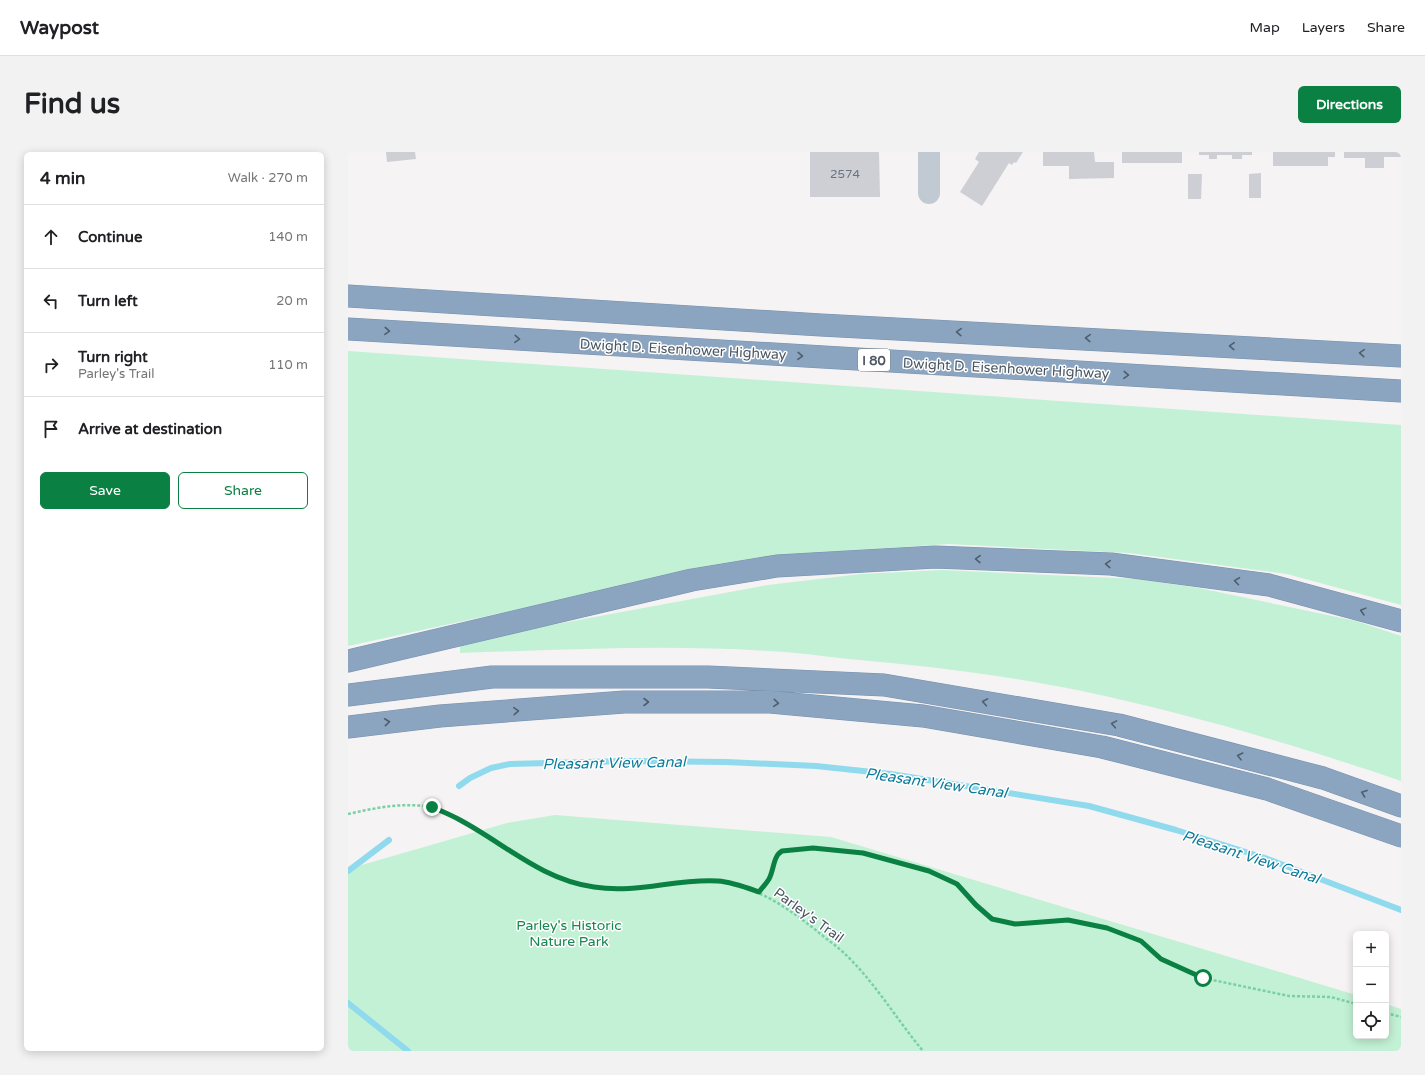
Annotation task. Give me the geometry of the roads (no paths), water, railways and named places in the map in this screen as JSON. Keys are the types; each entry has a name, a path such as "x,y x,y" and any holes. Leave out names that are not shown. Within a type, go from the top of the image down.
{"highway":[{"name":"I 80","path":"348,296 813,324 1401,356"},
{"name":"Dwight D. Eisenhower Highway","path":"348,329 1401,391"},
{"path":"348,661 692,580 777,566 935,557 1111,564 1269,585 1401,621"},
{"path":"348,695 492,677 708,677 884,685 1119,725 1323,778 1401,806"},
{"path":"348,726 440,716 624,702 770,702 923,716 1102,747 1267,789 1401,836"}],"street":[{"path":"929,152 929,193"}],"waterway":[{"name":"Pleasant View Canal","path":"459,786 470,778 491,768 510,764 626,761 726,762 816,766 891,774 1089,806 1176,830 1265,858 1401,910"},
{"name":"Pleasant View Canal","path":"348,871 389,840"},
{"path":"348,1003 408,1051"}],"park label":[{"name":"Parley's Historic Nature Park","path":"569,934"}]}
